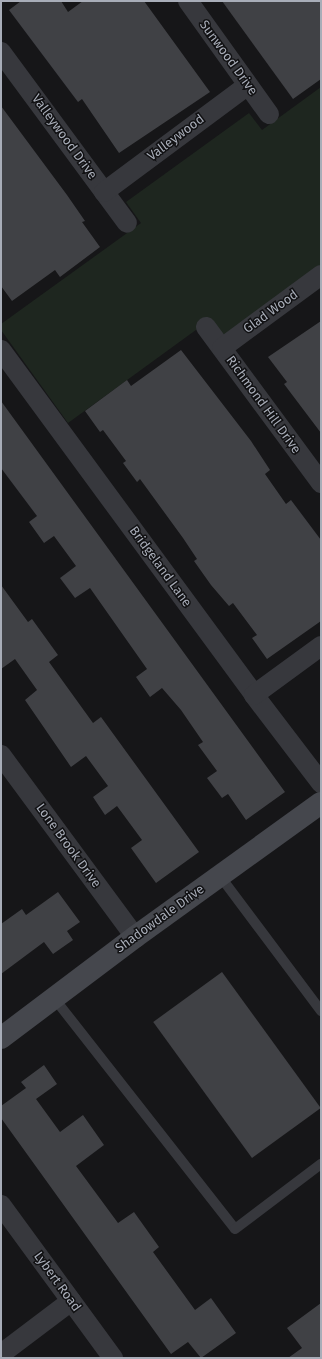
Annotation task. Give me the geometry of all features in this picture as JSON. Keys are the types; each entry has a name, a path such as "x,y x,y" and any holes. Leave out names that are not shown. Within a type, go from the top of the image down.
{"street":[{"name":"Sunwood Drive","path":"188,1 269,114"},
{"name":"Valleywood Drive","path":"1,52 127,223"},
{"name":"Valleywood","path":"104,192 248,85"},
{"name":"Glad Wood","path":"222,348 321,275"},
{"name":"Richmond Hill Drive","path":"206,327 321,483"},
{"name":"Bridgeland Lane","path":"1,350 254,695 321,783"},
{"path":"254,695 321,646"},
{"name":"Lone Brook Drive","path":"1,755 135,937"},
{"name":"Shadowdale Drive","path":"1,1038 135,937 321,803"},
{"name":"Lybert Road","path":"1,1206 113,1358"},
{"path":"1,1354 71,1301"}],"lane":[{"path":"220,876 321,1011"},
{"path":"54,998 235,1229 321,1164"}],"shaded area":[{"path":"321,87 321,265 223,336 211,319 68,423 1,330 1,324 141,223 126,202 249,113 262,130"}],"building":[{"path":"21,1 61,1 68,12 83,1 144,1 210,92 119,153 82,99 78,102 9,10"},
{"path":"222,1 321,1 321,79 293,99"},
{"path":"1,106 67,195 85,221 82,222 100,247 60,277 55,270 12,301 1,286"},
{"path":"321,321 321,433 284,384 287,382 268,357"},
{"path":"181,350 251,441 270,470 265,474 286,504 291,500 321,540 321,621 267,659 252,638 257,635 233,603 229,606 211,585 194,561 197,559 183,538 140,479 137,482 123,463 126,461 103,430 100,432 85,411 127,380 131,386"},
{"path":"1,401 285,792 246,820 228,794 222,798 207,778 217,771 198,745 203,742 181,710 162,688 150,697 136,677 147,669 90,588 75,598 60,578 76,566 54,536 44,543 29,522 37,516 1,468"},
{"path":"1,585 28,622 32,619 58,655 49,662 93,723 101,717 199,852 156,883 131,848 142,840 117,806 105,815 93,797 108,786 86,756 71,767 25,700 37,690 15,659 1,669"},
{"path":"58,892 80,922 67,931 73,940 53,954 44,942 1,974 1,924 22,909 26,915"},
{"path":"222,972 321,1108 252,1158 153,1022"},
{"path":"44,1065 57,1084 36,1099 60,1132 83,1115 104,1145 76,1166 118,1223 134,1212 159,1247 153,1252 195,1310 211,1298 236,1333 201,1358 188,1342 171,1354 1,1118 1,1106 26,1088 21,1082"},
{"path":"321,1303 321,1358 288,1358 302,1348 287,1328"}]}
